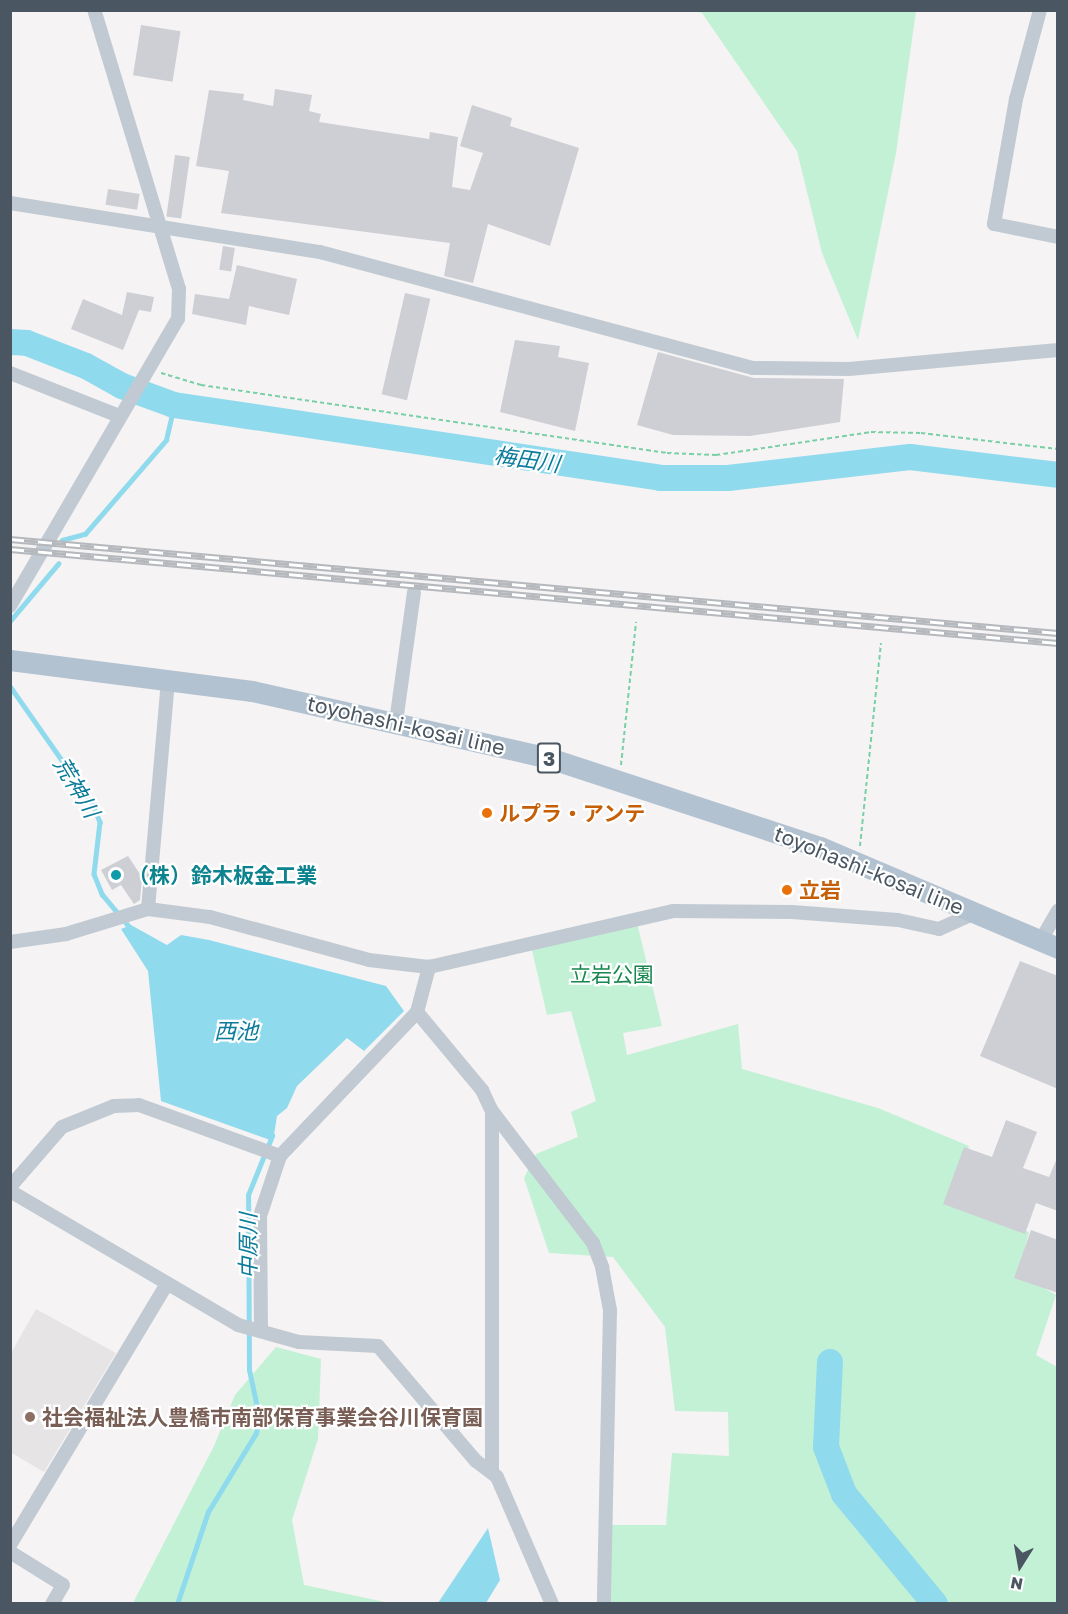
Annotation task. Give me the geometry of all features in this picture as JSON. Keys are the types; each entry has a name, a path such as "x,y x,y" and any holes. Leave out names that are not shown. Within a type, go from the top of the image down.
{"main road":[{"name":"toyohashi-kosai line","path":"13,660 252,691 396,722 619,779 857,863 1049,944"}],"street":[{"path":"10,606 147,369 178,310 179,289 161,224 94,10"},
{"path":"1040,10 1016,99 994,224 1058,237"},
{"path":"10,203 161,224 320,252 753,368 849,369 1058,350"},
{"path":"10,373 121,413"},
{"path":"396,722 414,592"},
{"path":"148,909 168,681"},
{"path":"10,942 112,921 148,909 210,917 369,960 429,967 672,911 792,912 898,920 939,930 975,913"},
{"path":"1049,944 1058,910"},
{"path":"258,1329 260,1216 277,1155 417,1012 429,967"},
{"path":"417,1012 482,1090 492,1111 593,1243 602,1267 609,1310 604,1604"},
{"path":"277,1155 139,1105 114,1106 62,1127 10,1189 166,1285 239,1325 299,1342 378,1346 476,1461 492,1471"},
{"path":"492,1111 492,1471 552,1604"},
{"path":"10,1545 166,1285"},
{"path":"10,1552 63,1585 52,1604"}],"path":[{"path":"147,369 201,385 667,453 716,455 871,432 921,433 1058,450"},
{"path":"619,779 636,622"},
{"path":"857,863 866,817 881,644"}],"shaded area":[{"path":"36,1309 116,1353 44,1472 10,1452 11,1353"}],"green space":[{"path":"694,11 916,11 896,153 858,340 822,253 797,151 702,13"},
{"name":"立岩公園","path":"637,923 662,1026 623,1033 627,1055 738,1024 742,1069 878,1108 969,1146 954,1202 1029,1232 1018,1273 1056,1295 1036,1355 1057,1367 1057,1603 607,1603 610,1525 666,1525 672,1453 729,1456 728,1412 675,1411 665,1327 613,1257 549,1253 524,1178 536,1154 578,1137 571,1112 596,1101 571,1011 547,1015 531,946"},
{"path":"276,1347 321,1359 318,1439 292,1520 304,1585 390,1603 133,1603 214,1446 235,1395"}],"water":[{"name":"西池","path":"131,925 167,945 181,935 209,940 386,986 404,1011 364,1051 347,1038 297,1086 287,1108 277,1116 273,1141 161,1101 148,971 121,929"},
{"path":"488,1528 500,1580 486,1603 438,1603"}],"building":[{"path":"141,25 181,31 173,82 133,75"},
{"path":"275,89 312,95 309,111 321,114 319,122 429,139 430,132 458,137 452,187 470,190 483,153 460,146 472,105 512,118 510,126 579,148 550,246 488,224 473,283 444,276 450,243 221,213 229,171 196,166 209,90 244,94 243,100 273,106"},
{"path":"175,155 190,157 181,218 166,216"},
{"path":"108,189 140,194 137,210 105,205"},
{"path":"223,246 235,248 231,272 219,270"},
{"path":"237,265 297,279 289,315 249,306 246,325 192,314 195,294 229,299"},
{"path":"127,292 154,297 151,312 139,310 123,350 71,329 83,299 122,315"},
{"path":"405,293 430,299 407,400 382,394"},
{"path":"515,340 560,346 558,357 589,363 575,431 500,412"},
{"path":"658,352 754,378 844,379 840,422 750,436 673,435 637,425"},
{"path":"128,856 142,877 140,900 134,904 121,885 112,890 101,870"},
{"path":"1020,961 1058,976 1058,1089 980,1056"},
{"path":"1006,1120 1037,1132 1023,1168 1049,1177 1058,1156 1058,1211 1036,1203 1025,1234 943,1204 964,1147 992,1157"},
{"path":"1031,1230 1058,1240 1058,1293 1014,1278"}],"waterway":[{"name":"梅田川","path":"10,342 27,343 86,366 122,386 174,405 660,478 728,478 910,457 1058,475"},
{"name":"荒神川","path":"62,540 85,534 166,440 174,405"},
{"name":"荒神川","path":"10,621 58,564"},
{"name":"荒神川","path":"10,686 92,803 100,822 94,874 102,894 132,930"},
{"name":"中原川","path":"177,1604 208,1512 256,1433 259,1417 249,1370 248,1195 272,1136"},
{"path":"830,1362 826,1447 844,1494 935,1604"}],"railway":[{"path":"10,539 1058,633"},
{"path":"10,549 1058,643"}],"place":[{"name":"ルプラ・アンテ","path":"487,813"},
{"name":"（株）鈴木板金工業","path":"116,875"},
{"name":"立岩","path":"787,890"},
{"name":"社会福祉法人豊橋市南部保育事業会谷川保育園","path":"30,1417"}]}
